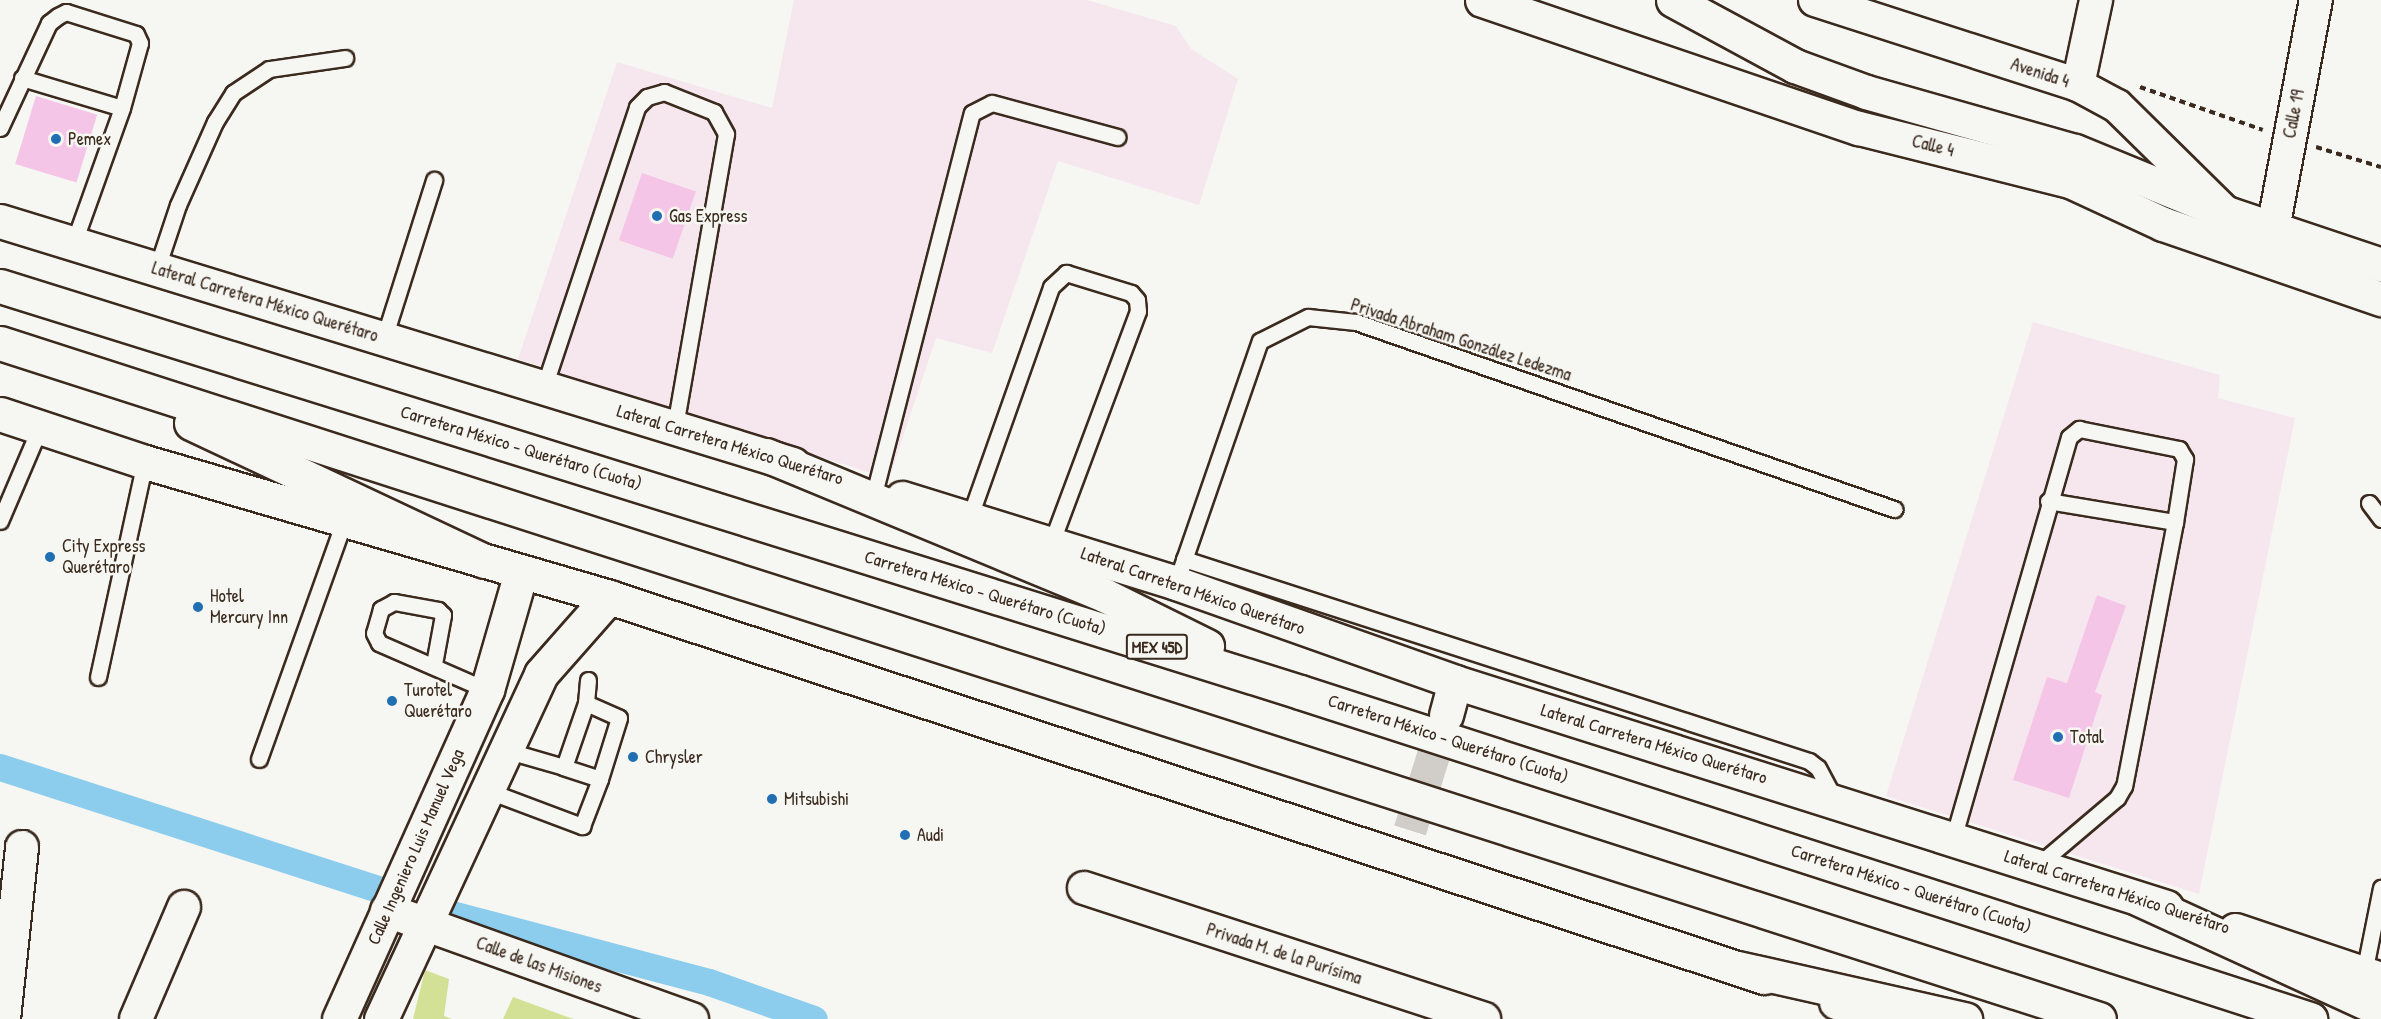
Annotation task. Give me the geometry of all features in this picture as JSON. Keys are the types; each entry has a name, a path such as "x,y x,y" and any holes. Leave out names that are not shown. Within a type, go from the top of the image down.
{"main road":[{"name":"Calle 4","path":"1482,0 1859,128 2070,181 2163,224 2381,299"},
{"name":"Calle 4","path":"1673,0 1805,69 1866,92 2075,151 2226,213 2381,265"},
{"name":"Lateral Carretera México Querétaro","path":"0,220 1052,544 1180,571 1279,604 1455,682 2038,865 2373,976"},
{"name":"Carretera México - Querétaro (Cuota)","path":"0,286 1300,692 2310,1019"},
{"path":"0,343 2099,1019"},
{"path":"67,365 484,561"},
{"path":"0,414 145,462 609,597 1406,844 1738,968 1885,1019"},
{"path":"766,455 1104,595 1300,692"},
{"name":"Calle Ingeniero Luis Manuel Vega","path":"339,1019 487,690 521,572"},
{"name":"Calle Ingeniero Luis Manuel Vega","path":"381,1019 423,924 542,674 609,597"},
{"path":"1446,715 1455,682"},
{"path":"2139,898 2381,1010"},
{"name":"Calle de las Misiones","path":"387,910 691,1019"},
{"path":"1738,968 1965,1019"}],"street":[{"name":"Avenida 4","path":"1815,0 1876,9 2078,85 2118,106 2226,213"},
{"path":"2078,85 2096,0"},
{"name":"Calle 19","path":"2273,229 2316,0"},
{"path":"4,1019 6,919 22,847"},
{"name":"Privada M. de la Purísima","path":"1084,888 1484,1019"},
{"path":"136,1019 184,907"}],"lane":[{"path":"0,128 49,23 66,12 136,34 140,43 122,108 73,244"},
{"path":"157,268 178,205 215,122 233,93 269,69 345,58"},
{"path":"22,78 122,108"},
{"path":"544,387 637,107 647,97 664,92 714,112 726,134 675,427"},
{"path":"876,490 972,113 992,103 1117,137"},
{"path":"384,338 434,180"},
{"path":"969,519 1051,287 1065,273 1131,293 1137,300 1138,311 1052,544"},
{"name":"Privada Abraham González Ledezma","path":"1180,571 1260,341 1308,317 1356,322 1894,509"},
{"path":"0,521 40,427"},
{"path":"1953,840 2048,501 2069,437 2079,429 2179,449 2184,454 2175,522 2124,786 2117,798 2038,865"},
{"path":"98,677 145,462"},
{"path":"2048,501 2175,522"},
{"path":"2369,503 2381,519"},
{"path":"259,759 345,519"},
{"path":"434,664 443,615 438,610 394,602 381,609 374,633 379,643 434,664 487,690"},
{"path":"1279,604 1809,761 1818,768 1836,801"},
{"path":"564,767 586,703 588,680"},
{"path":"486,790 579,826 585,823 619,718 586,703"},
{"path":"505,750 600,779"},
{"path":"2373,976 2381,888"}],"path":[{"path":"2136,85 2289,139 2381,167"}],"shaded area":[{"path":"794,0 1087,0 1176,26 1191,49 1238,79 1199,205 1058,161 992,353 936,338 889,479 518,359 617,62 772,108"},
{"path":"2033,322 2220,375 2218,398 2295,418 2199,894 1886,796"}],"green space":[{"path":"425,970 449,979 444,1016 452,1019 413,1019"},
{"path":"513,997 562,1015 574,1019 503,1019"}],"building":[{"name":"Pemex","path":"36,96 97,115 76,183 15,164"},
{"name":"Gas Express","path":"642,173 696,192 673,259 619,240"},
{"name":"Total","path":"2097,595 2126,606 2095,692 2102,695 2069,798 2013,780 2047,677 2067,683"}],"waterway":[{"path":"0,767 381,890"},
{"path":"448,913 709,982 814,1019"}],"tunnel":[{"path":"1410,830 1446,715"}],"place":[{"name":"Pemex","path":"56,139"},
{"name":"Gas Express","path":"657,216"},
{"name":"City Express Querétaro","path":"50,557"},
{"name":"Hotel Mercury Inn","path":"198,607"},
{"name":"Turotel Querétaro","path":"392,701"},
{"name":"Total","path":"2058,737"},
{"name":"Chrysler","path":"633,757"},
{"name":"Mitsubishi","path":"772,799"},
{"name":"Audi","path":"905,835"}]}
